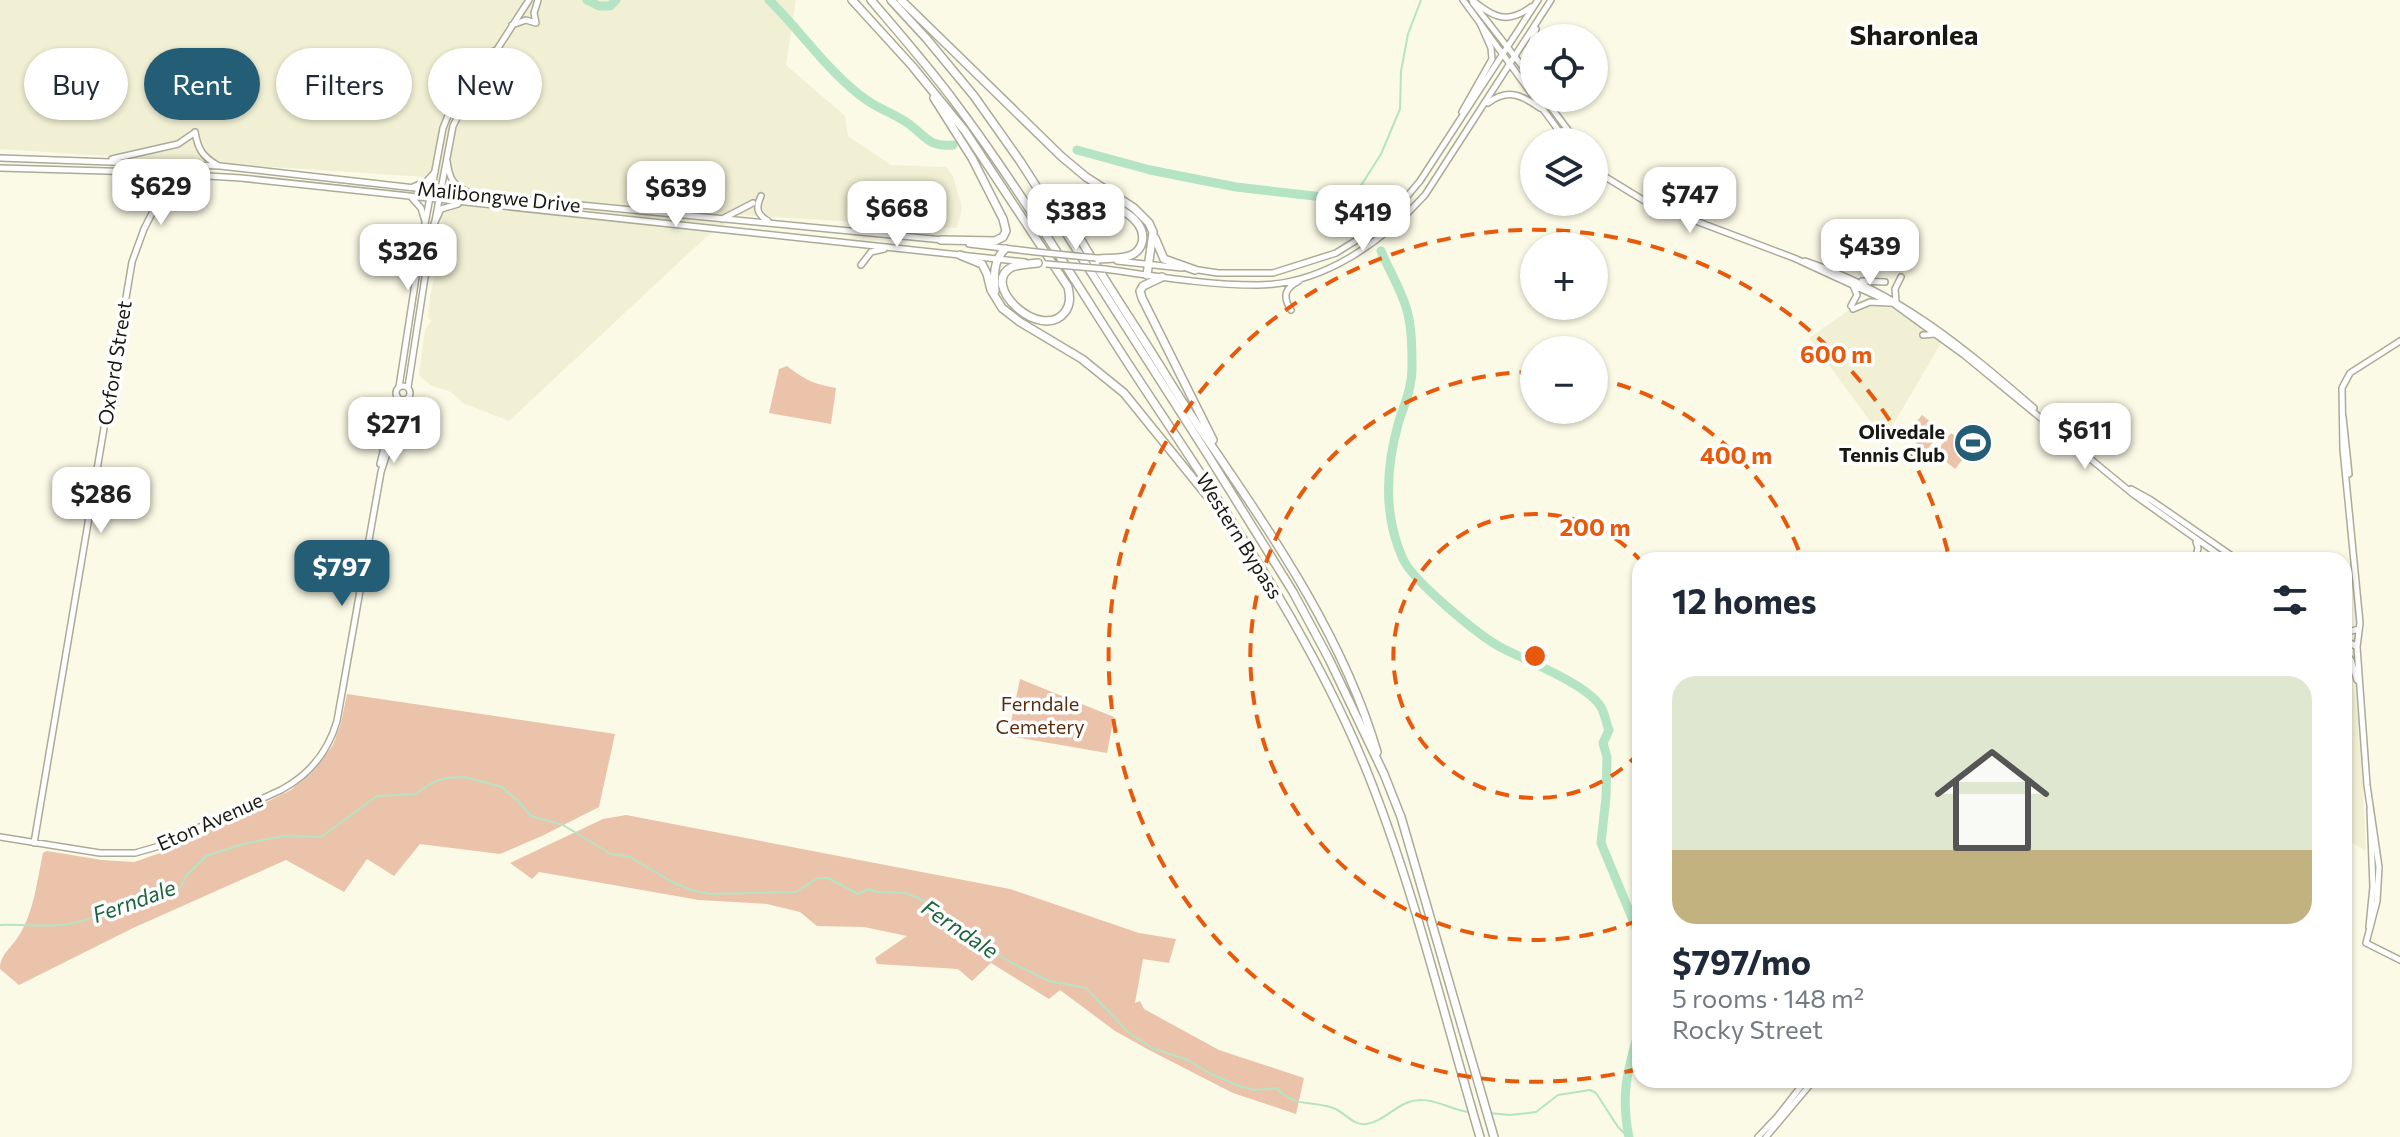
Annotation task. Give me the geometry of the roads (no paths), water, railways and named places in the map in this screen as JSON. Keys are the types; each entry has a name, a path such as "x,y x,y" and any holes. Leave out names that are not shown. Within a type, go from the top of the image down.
{"highway":[{"path":"852,0 936,92 1068,287 1068,307 1063,315 1052,321 1025,313 1011,302 1003,290 1003,278 1009,269 1042,264"},
{"name":"Western Bypass","path":"871,0 946,90 1005,173 1276,595 1337,705 1368,775 1408,887 1478,1134"},
{"name":"Western Bypass","path":"891,0 974,96 1060,221 1293,592 1329,659 1384,774 1413,854 1494,1137"},
{"path":"901,0 1062,157 1086,177 1134,208 1149,223 1164,259 1195,270"},
{"path":"913,67 972,158 1006,227 1000,240 941,240"},
{"path":"1096,258 1133,255 1139,249 1143,235 1126,213 1111,204 1095,201 1077,211 1075,230 1269,532 1326,628 1370,726 1384,774"},
{"path":"1147,275 1153,232"},
{"path":"995,297 997,259 1005,249"},
{"path":"960,255 982,264 1002,308 1082,359 1124,393 1236,531"},
{"path":"1162,277 1143,286 1140,291 1142,298 1225,463"}],"street":[{"path":"496,48 529,0"},
{"path":"511,26 526,20 536,23 534,13 538,0"},
{"path":"1463,0 1520,79"},
{"path":"1472,0 1492,15 1505,18 1521,14 1537,1"},
{"path":"1472,0 1520,63"},
{"name":"Malibongwe Drive","path":"0,168 216,177 1258,285 1283,282 1340,263 1404,218 1425,195 1551,0"},
{"name":"Malibongwe Drive","path":"0,158 220,166 477,195 941,240 1218,273 1273,273 1336,253 1368,233 1407,198 1537,1"},
{"path":"1539,24 1544,14"},
{"path":"1453,131 1492,59 1491,48 1480,23"},
{"path":"1483,107 1492,99 1509,93 1520,96"},
{"path":"1543,112 1556,128"},
{"path":"375,500 384,444 399,387 425,221 446,120"},
{"path":"375,500 392,435 411,391 408,387 410,363 449,141 456,120"},
{"path":"104,162 181,143 195,132 201,152 220,166"},
{"path":"447,161 453,183 477,195"},
{"name":"Oxford Street","path":"34,843 132,262 144,229 177,164"},
{"path":"141,172 154,180 160,198 168,189 183,181 216,177"},
{"path":"412,188 427,181 435,172"},
{"path":"1608,179 1648,203 1853,281 1895,302 1970,354 2061,433"},
{"path":"761,196 757,210 763,219 771,223"},
{"path":"410,197 420,206 425,221"},
{"path":"434,224 441,209 463,203"},
{"path":"721,219 753,203"},
{"path":"861,265 871,252 893,247"},
{"path":"1291,310 1286,301 1286,292 1310,274"},
{"path":"1895,302 1895,289 1901,277"},
{"path":"1853,281 1885,282"},
{"path":"1853,281 1857,295 1852,308 1870,302 1895,302 2145,503 2186,532 2222,552"},
{"path":"1923,335 1936,334"},
{"path":"2400,341 2347,375 2342,388 2370,807 2373,887 2366,943 2400,960"},
{"path":"399,387 408,387"},
{"path":"397,396 402,400 409,398"},
{"path":"2127,487 2151,500 2216,552"},
{"name":"Eton Avenue","path":"0,837 114,855 135,853 156,847 281,790 298,779 323,752 337,721 375,500"},
{"path":"2186,532 2198,545 2197,552"},
{"path":"2204,552 2210,546"},
{"path":"2352,631 2359,629"},
{"path":"2352,644 2357,647"},
{"path":"2352,663 2360,688"},
{"path":"1758,1137 1800,1088"},
{"path":"1766,1137 1807,1088"}],"waterway":[{"path":"587,0 599,6 610,6 616,0"},
{"path":"769,0 828,66 854,90 932,142 953,145"},
{"path":"1339,207 1360,187 1381,154 1400,109 1401,71 1408,34 1421,0"},
{"path":"1077,150 1150,170 1236,187 1323,197 1356,218"},
{"path":"1381,251 1406,307 1412,345 1411,382 1399,421 1389,473 1392,525 1403,559 1433,594 1492,642 1570,682 1594,698 1601,707 1609,730 1603,743 1607,757 1601,843 1632,918"},
{"name":"Ferndale","path":"0,925 60,925 97,917 181,887 186,876 206,856 243,844 284,836 321,837 377,796 415,794 434,782 464,777 502,787 531,816 563,825 611,854 630,857 691,890 710,894 796,892 818,878 828,878 858,894 869,889 906,893 929,903 958,930 1012,963 1049,981 1086,988 1129,1033 1152,1048 1188,1060 1239,1086 1255,1090 1277,1088 1290,1098 1333,1108 1361,1124 1380,1119 1414,1101 1428,1100 1470,1112"},
{"path":"1629,1137 1625,1107 1632,1055"},
{"name":"Ferndale","path":"1489,1113 1510,1115 1536,1112 1558,1095 1590,1090 1596,1093 1628,1137"}],"place":[{"name":"Olivedale Tennis Club","path":"1973,443"}],"district":[{"name":"Sharonlea","path":"1914,35"}],"park label":[{"name":"Ferndale Cemetery","path":"1040,716"}]}
